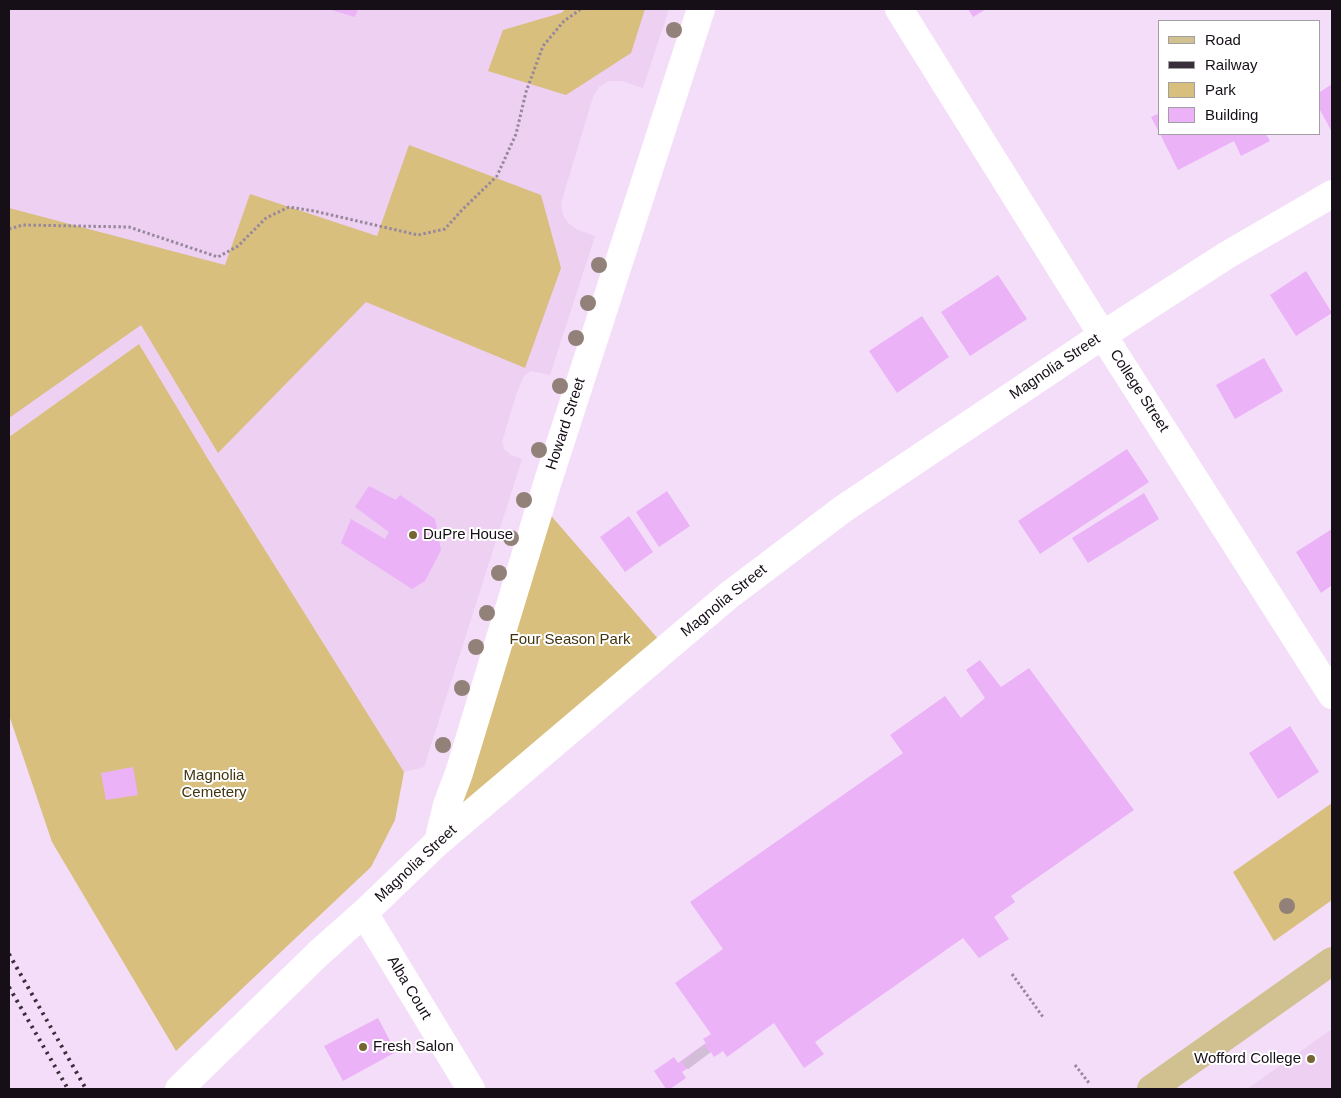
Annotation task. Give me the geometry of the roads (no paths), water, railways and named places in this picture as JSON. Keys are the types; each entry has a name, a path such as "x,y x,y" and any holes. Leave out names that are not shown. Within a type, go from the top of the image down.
{"main road":[{"path":"1151,1089 1332,961"}],"street":[{"name":"Howard Street","path":"438,842 447,805 459,773 546,484 701,9"},
{"name":"College Street","path":"899,9 1332,695"},
{"name":"Magnolia Street","path":"180,1089 320,952 438,842 728,596 843,509 1103,335 1227,254 1332,194"},
{"name":"Alba Court","path":"364,913 471,1089"}],"tunnel":[{"path":"693,1053 699,1061"}],"railway":[{"path":"9,954 86,1089"},
{"path":"9,987 68,1089"}],"place":[{"name":"DuPre House","path":"413,535"},
{"name":"Fresh Salon","path":"363,1047"},
{"name":"Wofford College","path":"1311,1059"}],"park label":[{"name":"Four Season Park","path":"570,640"},
{"name":"Magnolia Cemetery","path":"214,784"}]}
